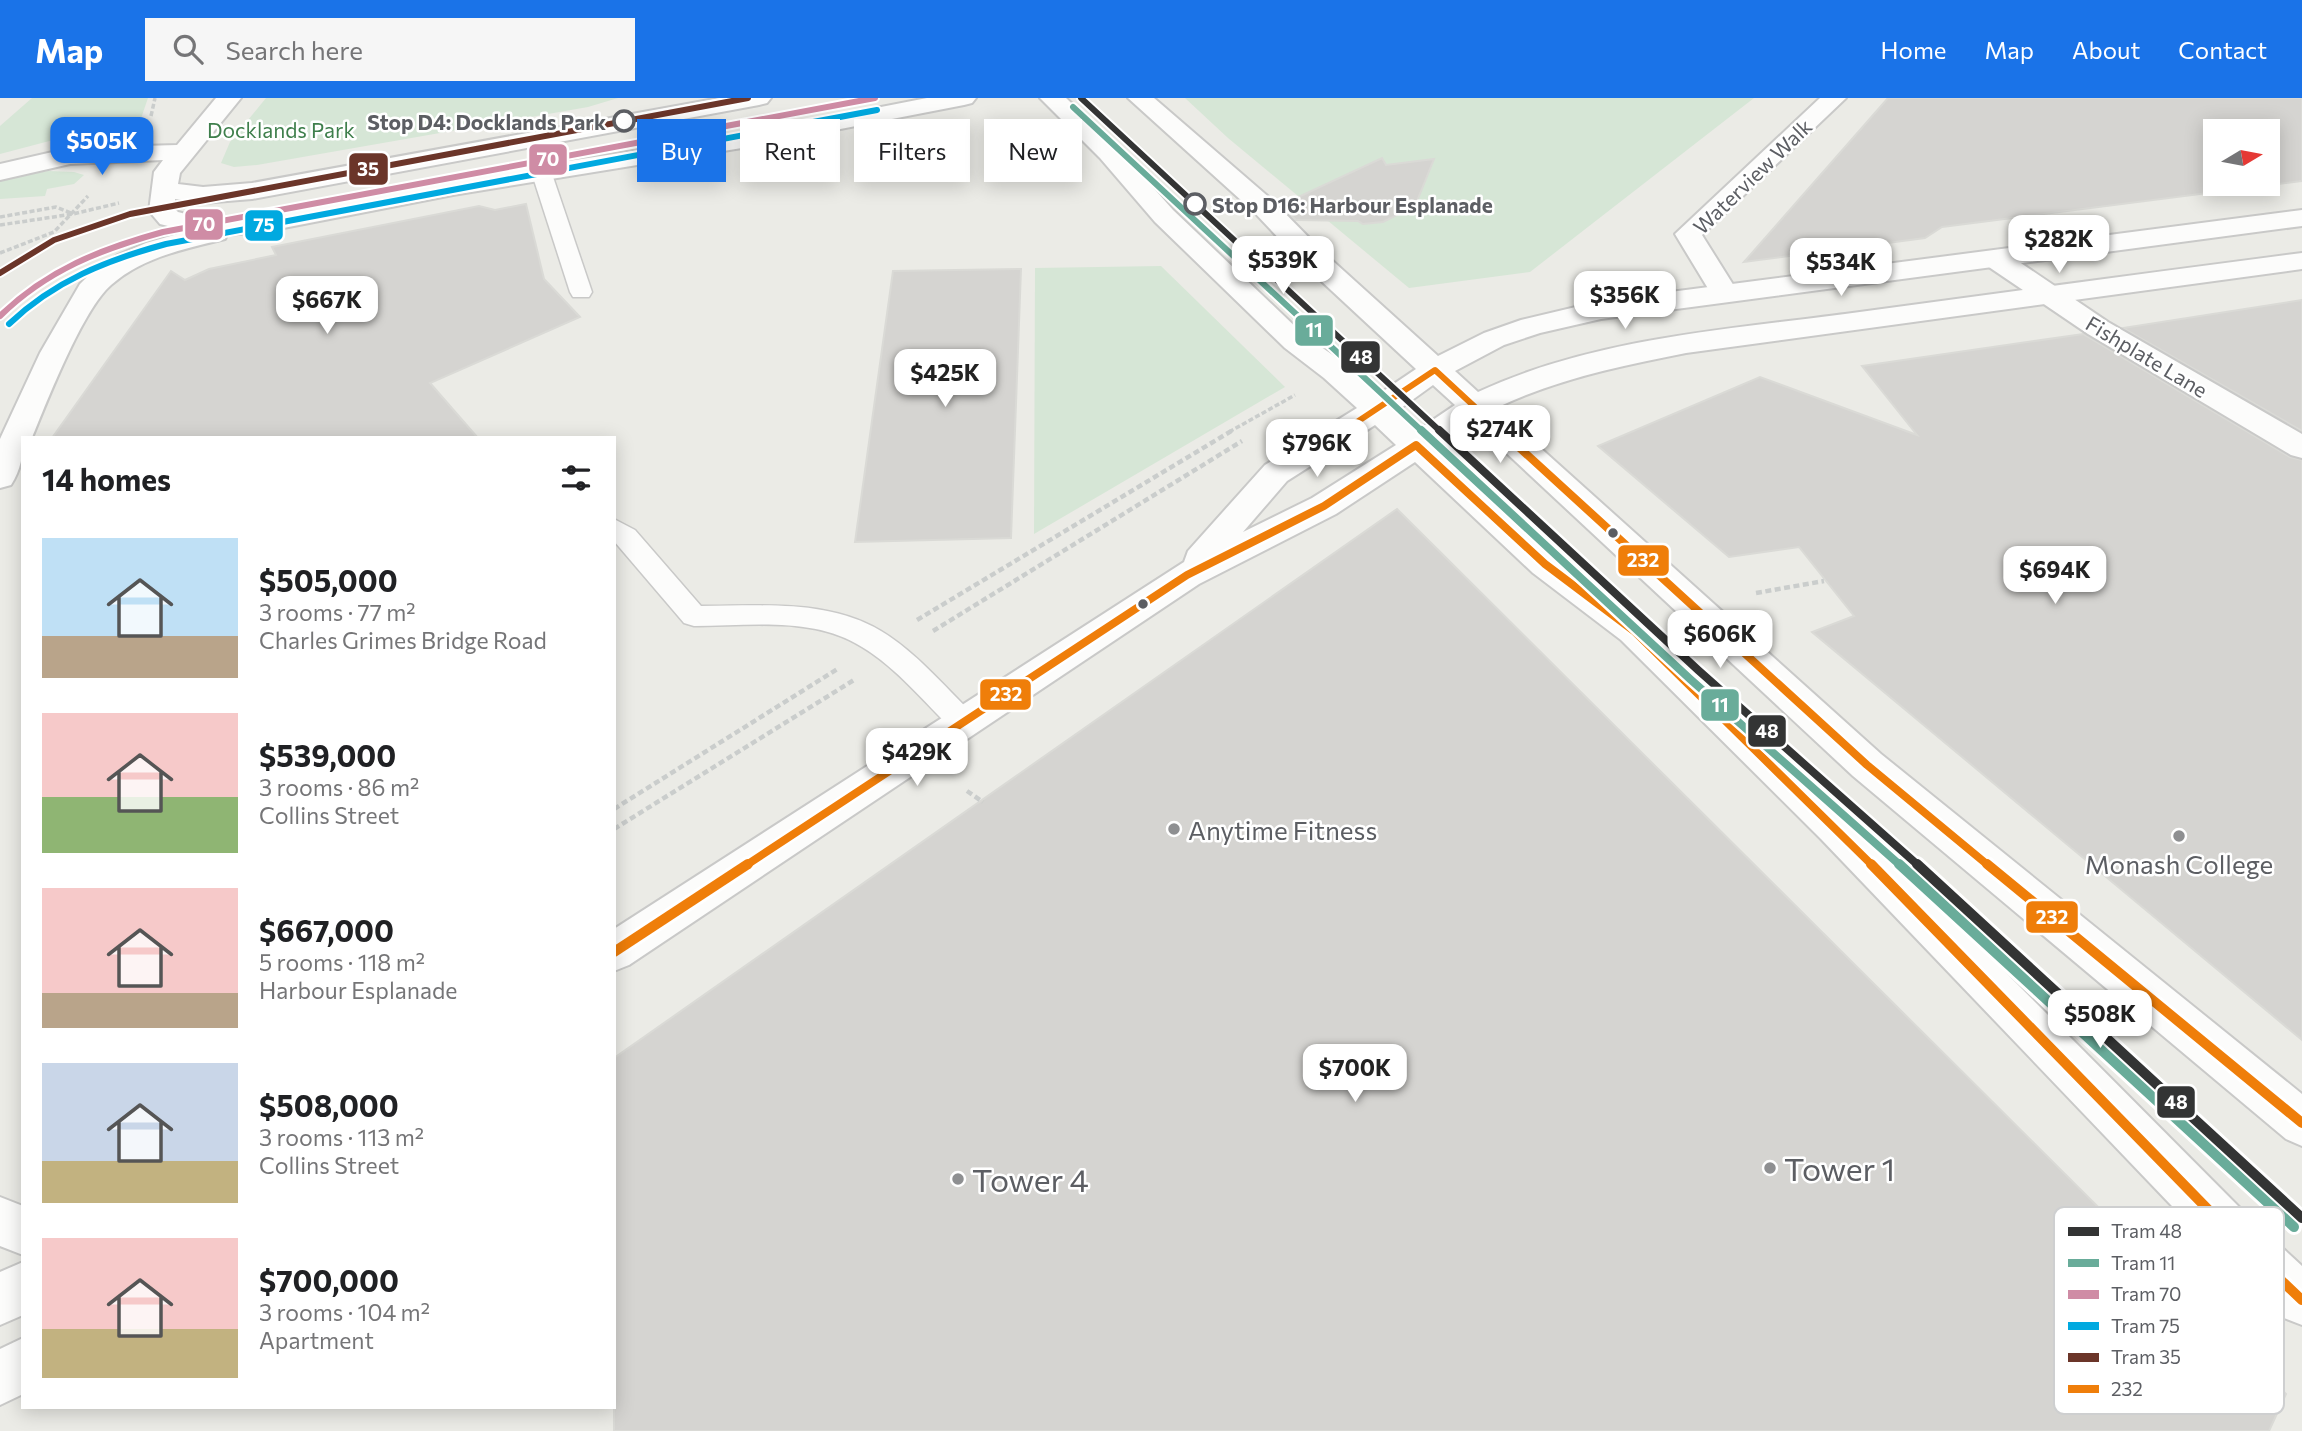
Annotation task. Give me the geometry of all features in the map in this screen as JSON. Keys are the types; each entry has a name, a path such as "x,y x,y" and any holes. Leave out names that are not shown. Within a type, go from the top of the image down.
{"street":[{"path":"229,98 167,172 160,203 164,214 193,226 226,228 272,222"},
{"path":"164,190 203,195 252,191 759,98"},
{"path":"0,477 36,391 76,315 101,278 135,257 169,244 453,187 748,140 964,98"},
{"path":"1052,98 1109,153 1160,212 1275,323 1377,409 1545,564 1634,631 1853,845 2206,1207"},
{"path":"1140,98 1262,205 1314,259 1867,765 2302,1123"},
{"name":"Waterview Walk","path":"1725,295 1688,234 1834,98"},
{"path":"0,172 70,156 182,152"},
{"path":"1186,575 1276,474 1435,370 1494,339 1551,321 1601,310 2302,219"},
{"name":"Fishplate Lane","path":"1996,259 2098,328 2302,448"},
{"path":"616,951 1186,575 1324,506 1474,406 1523,383 1590,362 1638,352 2302,261"},
{"path":"0,1221 21,1230"},
{"path":"2284,1283 2302,1300"},
{"path":"0,1300 21,1288"},
{"path":"0,1379 21,1365"}],"lane":[{"path":"542,174 562,207 581,292"},
{"path":"616,529 626,536 695,616 826,622 853,629 885,649 963,722"},
{"path":"659,574 666,546"}],"path":[{"path":"0,217 56,207 73,214"},
{"path":"0,225 94,209"},
{"path":"0,253 54,232"},
{"path":"616,828 885,649 1202,447 1299,393"},
{"path":"616,808 1248,438"},
{"path":"1756,593 1824,581"},
{"path":"967,791 983,802"}],"green space":[{"path":"32,98 148,98 138,127 57,139 0,154 0,126"},
{"name":"Docklands Park","path":"266,98 618,98 588,107 257,165 234,167 221,163 230,142"},
{"path":"1185,98 1754,98 1530,272 1409,288 1228,138"},
{"path":"48,171 84,175 74,184 47,189 45,196 0,199 0,180"},
{"path":"1161,266 1285,387 1034,534 1035,268"}],"building":[{"path":"1888,98 2302,98 2302,181 2280,184 2280,119 2203,119 2203,194 1942,227 1925,238 1744,262"},
{"path":"1382,158 1386,165 1434,159 1415,206 1383,222 1363,224 1358,221 1296,220 1281,205"},
{"path":"526,204 544,279 580,317 430,383 476,436 53,436 171,271 185,280 209,269 276,255 272,247 479,206 495,210"},
{"path":"1021,269 1011,538 855,542 893,271"},
{"path":"2302,300 2302,431 2123,328"},
{"name":"Monash College","path":"2083,334 2290,457 2302,460 2302,1040 1812,632 1854,616 1799,547 1729,557 1598,446 1760,377 1917,435 1862,366"},
{"path":"1397,509 2098,1207 2054,1207 2054,1414 2277,1414 2269,1431 614,1431 616,1057"}],"tram line":[{"name":"35","path":"0,273 54,240 130,214 748,98"},
{"name":"70","path":"0,316 35,285 75,262 118,245 163,232 875,98"},
{"name":"48","path":"1081,98 1698,670 1870,821 2302,1218"},
{"name":"11","path":"1073,107 1690,679 1862,830 2272,1207"},
{"name":"75","path":"9,324 43,295 81,273 122,256 166,244 877,110"},
{"name":"11","path":"2284,1218 2294,1227"}],"transit line":[{"name":"232","path":"1313,451 1435,370 1867,765 2302,1123"},
{"name":"232","path":"616,951 1187,575 1324,506 1416,445 1545,564 1634,631 1835,827 2206,1207"},
{"name":"232","path":"2284,1283 2302,1300"}],"place":[{"name":"Stop D4: Docklands Park","path":"624,121"},
{"name":"Stop D16: Harbour Esplanade","path":"1195,204"},
{"name":"Anytime Fitness","path":"1174,829"},
{"name":"Monash College","path":"2179,836"},
{"name":"Tower 1","path":"1770,1168"},
{"name":"Tower 4","path":"958,1179"}]}
